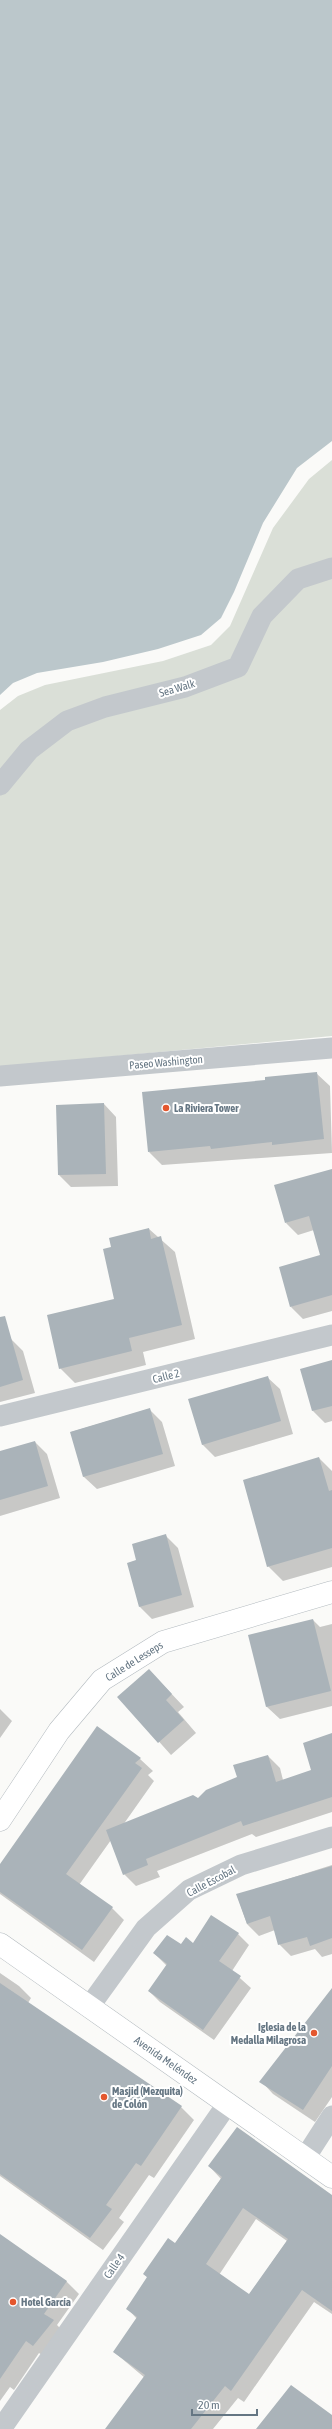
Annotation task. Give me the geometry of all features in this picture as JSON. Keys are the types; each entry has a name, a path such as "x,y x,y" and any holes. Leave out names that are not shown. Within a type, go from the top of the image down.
{"main road":[{"name":"Calle de Lesseps","path":"0,1820 59,1731 102,1680 162,1642 332,1592"},
{"name":"Avenida Meléndez","path":"0,1944 332,2177"}],"street":[{"name":"Sea Walk","path":"0,785 29,750 67,721 105,708 185,687 238,667 262,616 298,580 332,568"},
{"name":"Paseo Washington","path":"0,1076 332,1048"},
{"name":"Calle 2","path":"0,1416 332,1336"},
{"name":"Calle Escobal","path":"89,2007 146,1928 189,1890 241,1865 332,1837"},
{"name":"Calle 4","path":"1,2429 228,2103"},
{"path":"305,2158 332,2116"}],"shaded area":[{"path":"0,0 332,0 332,441 297,468 263,523 234,592 221,618 201,635 158,649 103,662 37,673 13,683 0,695"},
{"path":"332,460 332,1036 0,1067 0,710 18,696 45,685 163,661 211,645 230,626 273,528 309,479"}],"building":[{"path":"317,1072 324,1139 272,1145 272,1142 211,1149 210,1146 148,1152 142,1092 265,1080 265,1077"},
{"path":"104,1103 106,1174 58,1175 56,1105"},
{"path":"332,1169 332,1295 290,1307 279,1267 320,1255 309,1216 285,1223 274,1185"},
{"path":"149,1228 151,1239 161,1236 182,1325 129,1338 132,1351 59,1369 47,1315 114,1299 103,1249 111,1247 109,1238"},
{"path":"5,1316 23,1380 0,1387 0,1317"},
{"path":"332,1360 332,1406 312,1411 300,1369"},
{"path":"268,1376 281,1421 202,1445 188,1399"},
{"path":"150,1408 163,1454 83,1477 70,1432"},
{"path":"35,1441 48,1486 0,1500 0,1451"},
{"path":"319,1457 329,1491 332,1490 332,1548 267,1567 243,1480"},
{"path":"166,1534 182,1595 139,1607 127,1563 136,1560 132,1544"},
{"path":"313,1619 331,1691 266,1707 248,1635"},
{"path":"149,1669 172,1694 166,1700 184,1720 158,1743 117,1697"},
{"path":"97,1726 141,1758 135,1763 142,1768 66,1874 113,1907 82,1950 0,1892 0,1864"},
{"path":"332,1733 332,1797 243,1826 241,1821 146,1859 148,1865 123,1875 106,1830 193,1795 198,1798 206,1790 237,1777 233,1765 268,1755 276,1782 311,1770 303,1743"},
{"path":"332,1866 332,1938 310,1946 307,1937 278,1945 270,1916 247,1924 236,1894"},
{"path":"211,1915 239,1933 219,1961 241,1976 203,2030 148,1991 167,1964 153,1953 167,1935 181,1944 186,1937 193,1943"},
{"path":"0,1983 182,2106 141,2166 136,2163 106,2205 112,2209 90,2238 0,2174"},
{"name":"Iglesia de la Medalla Milagrosa","path":"332,1988 332,2066 303,2110 259,2082"},
{"path":"237,2127 332,2195 332,2311 302,2290 231,2391 225,2386 191,2429 105,2429 145,2375 113,2352 137,2317 126,2309 147,2277 143,2274 168,2238 175,2243 222,2177 208,2166","holes":["243,2208 288,2239 249,2294 206,2264"]},
{"path":"0,2234 67,2281 44,2314 54,2320 33,2346 26,2341 0,2379"},
{"path":"291,2385 332,2415 332,2429 256,2429"}],"place":[{"name":"La Riviera Tower","path":"166,1108"},
{"name":"Iglesia de la Medalla Milagrosa","path":"314,2033"},
{"name":"Masjid (Mezquita) de Colón","path":"104,2097"},
{"name":"Hotel García","path":"13,2302"}]}
